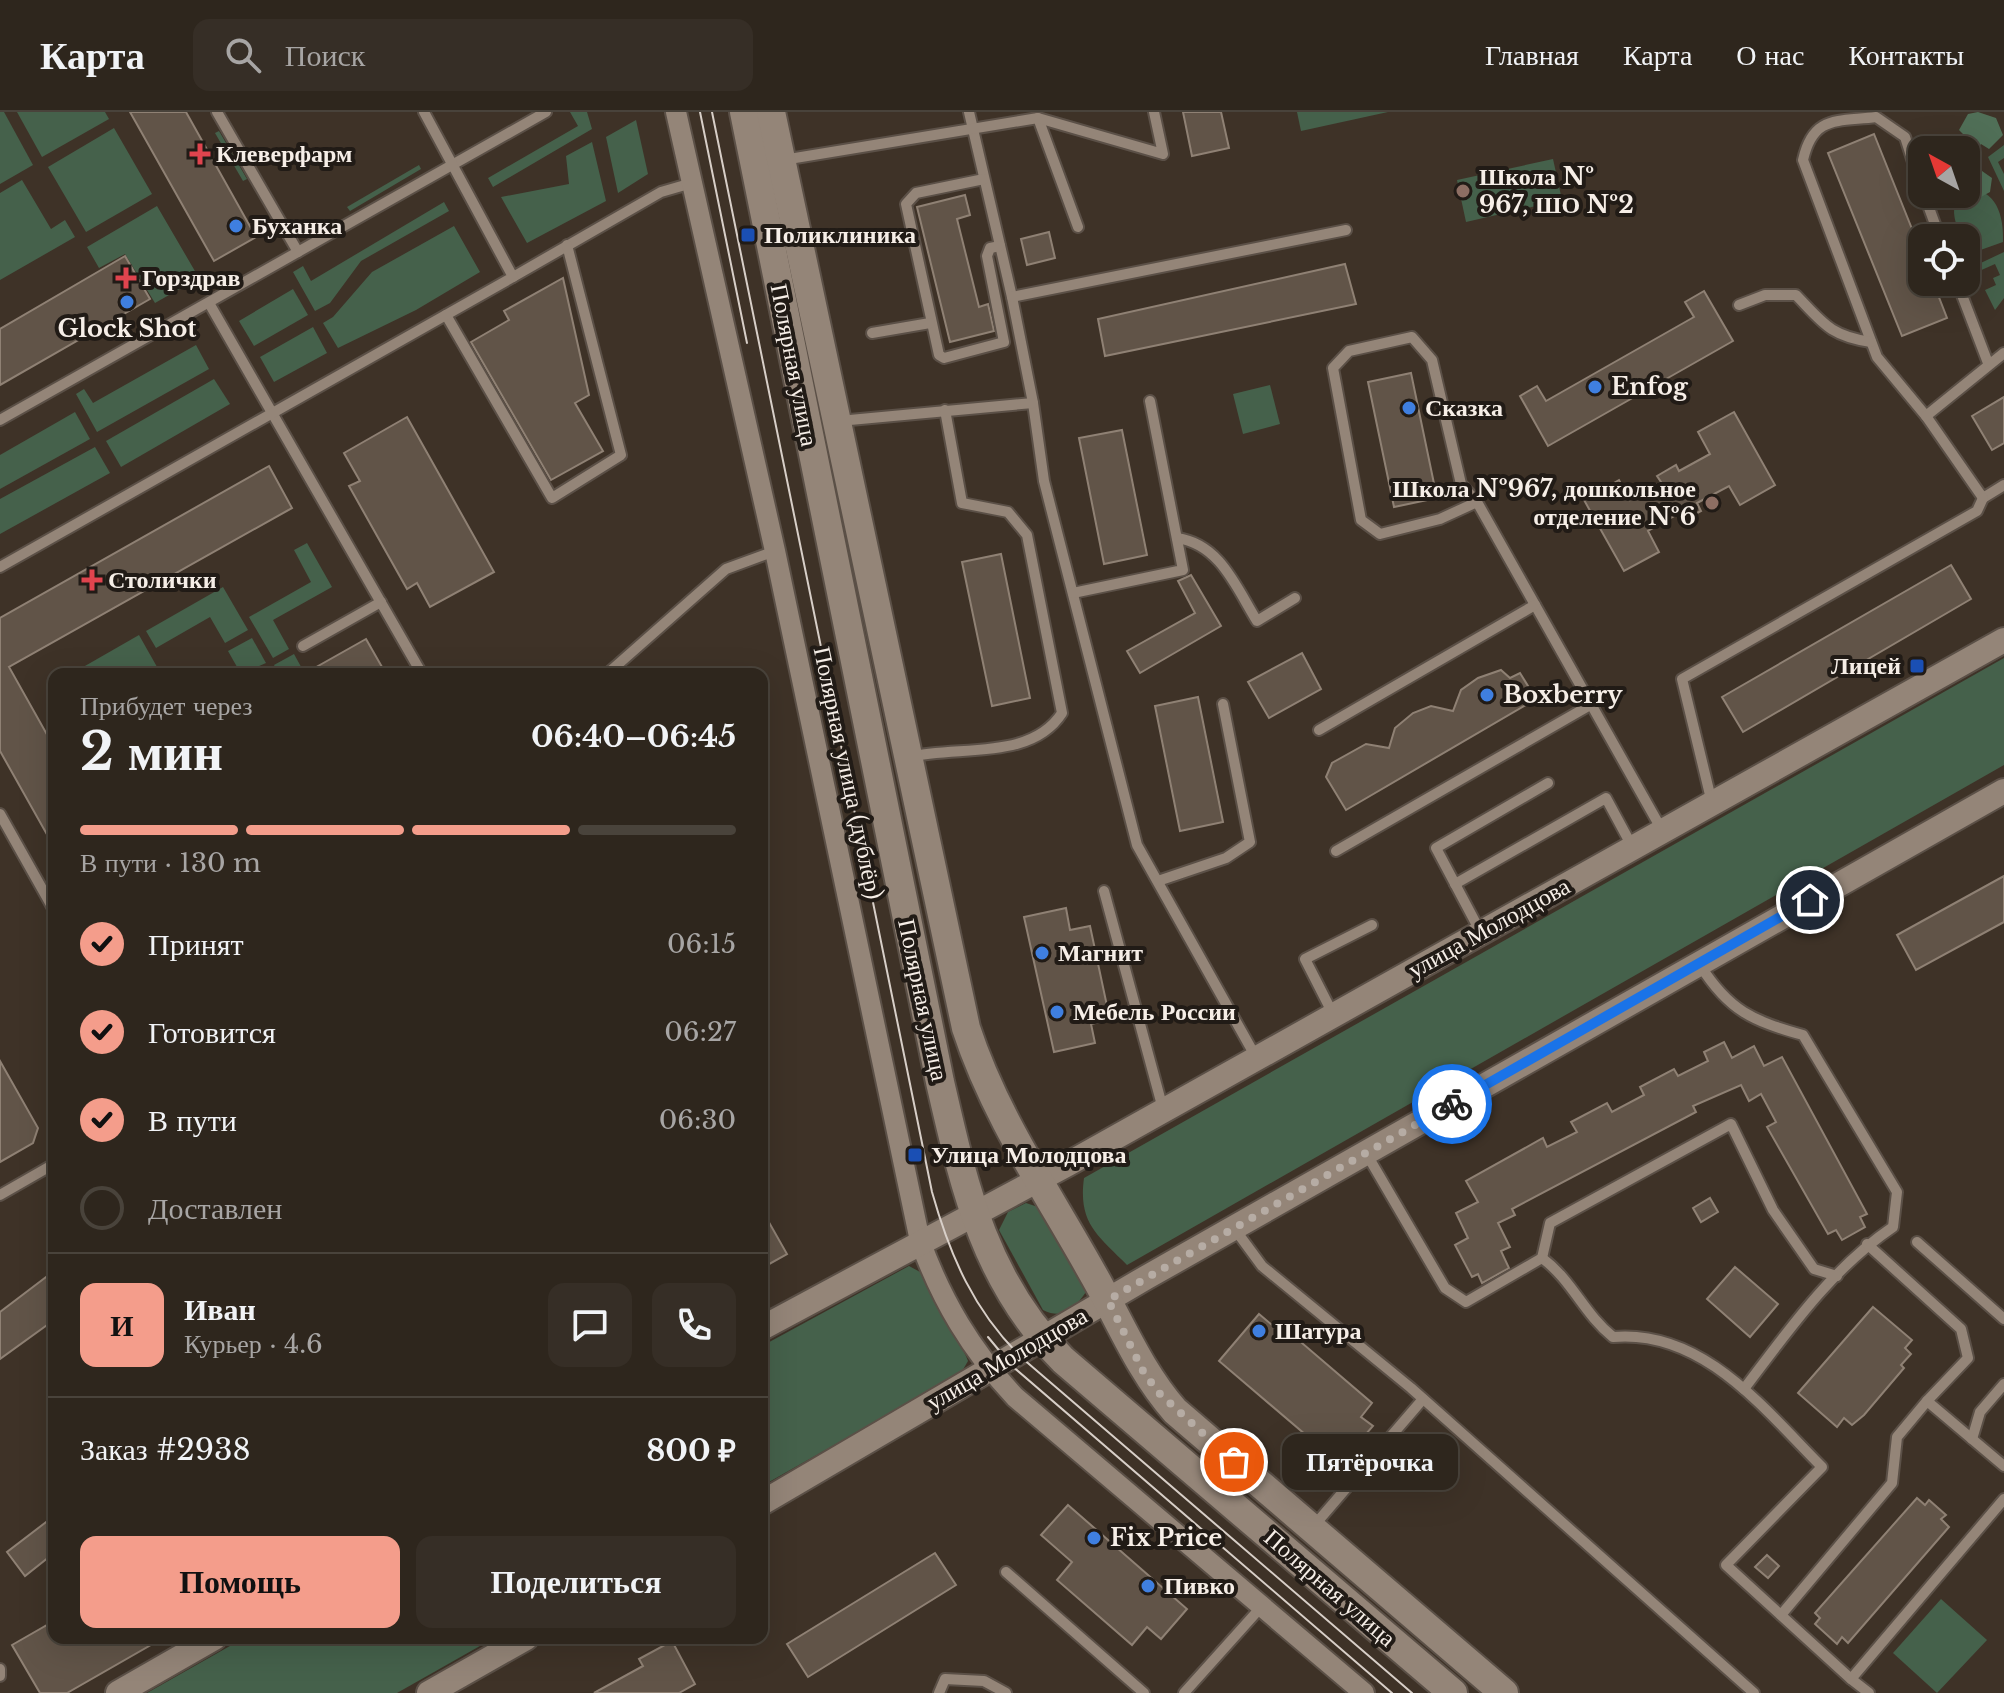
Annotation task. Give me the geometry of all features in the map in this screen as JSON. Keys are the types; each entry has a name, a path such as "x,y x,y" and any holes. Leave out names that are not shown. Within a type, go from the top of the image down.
{"main road":[{"name":"Полярная улица","path":"744,112 937,1068 972,1213 982,1240 1023,1314 1042,1338 1453,1693"},
{"name":"Полярная улица","path":"771,112 907,758 966,1028 980,1072 1108,1300 1144,1373 1159,1393 1504,1693"}],"street":[{"name":"Полярная улица (дублёр)","path":"676,112 775,551 920,1241 948,1308 990,1369 1015,1397 1364,1693"},
{"name":"улица Молодцова","path":"768,1325 1257,1059 2004,640"},
{"name":"улица Молодцова","path":"768,1499 1108,1300 2004,791"},
{"path":"118,1693 204,1644"},
{"path":"429,1693 515,1644"}],"lane":[{"path":"217,112 298,252"},
{"path":"424,112 513,277"},
{"path":"0,420 546,112"},
{"path":"969,112 1012,297 1033,403 1044,481 1137,845 1257,1059"},
{"path":"781,160 1038,118 1163,154 1154,112"},
{"path":"1908,146 1905,137 1876,117 1822,124 1808,139 1803,160 1877,357 1926,416 1983,498"},
{"path":"1038,118 1078,227"},
{"path":"984,179 916,193 906,204 936,349 944,358 1004,342 987,256 990,248 1000,246"},
{"path":"0,567 661,192 692,183"},
{"path":"1012,297 1346,230"},
{"path":"446,315 552,498 621,455 567,245"},
{"path":"1739,305 1765,295 1796,295 1828,329 1842,338 1871,342"},
{"path":"1962,296 1988,363"},
{"path":"209,303 419,668"},
{"path":"872,333 930,323"},
{"path":"1477,502 1440,519 1380,534 1361,520 1333,368 1349,351 1412,337 1432,360 1461,484 1477,502 1663,831"},
{"path":"1926,416 2004,353"},
{"path":"1073,593 1183,570 1150,401"},
{"path":"837,421 1033,403"},
{"path":"907,758 1018,745 1050,731 1062,713 1027,535 1008,512 962,503 945,410"},
{"path":"1712,804 1682,679 1977,511 1983,498 2002,491"},
{"path":"1177,538 1196,540 1222,563 1257,621 1295,598"},
{"path":"614,668 726,569 775,551"},
{"path":"303,646 381,602"},
{"path":"1319,730 1535,605"},
{"path":"1158,881 1226,858 1250,842 1223,704"},
{"path":"1336,851 1592,704"},
{"path":"1481,933 1436,848 1548,783"},
{"path":"1455,884 1606,798 1633,848"},
{"path":"0,814 48,899"},
{"path":"1104,891 1164,1110"},
{"path":"1334,1016 1305,959 1372,925"},
{"path":"1699,963 1718,994 1755,1021 1803,1035 1897,1192 1893,1227 1867,1244 1814,1298 1744,1389"},
{"path":"1365,1153 1445,1288 1466,1302 1542,1258 1550,1223 1731,1124 1773,1210 1814,1269 1837,1276"},
{"path":"0,1195 48,1167"},
{"path":"1234,1228 1262,1266 1423,1399 1754,1693"},
{"path":"1917,1242 2004,1319"},
{"path":"1781,1615 1892,1483 1897,1437 1968,1358 1961,1329 1867,1244"},
{"path":"1542,1258 1561,1272 1594,1322 1613,1337 1636,1335 1690,1349 1744,1389 1822,1467 1726,1565 1869,1693"},
{"path":"1972,1439 1980,1412 2004,1384"},
{"path":"1312,1528 1423,1399"},
{"path":"1927,1401 2004,1466"},
{"path":"1851,1679 2004,1499"},
{"path":"1006,1572 1144,1693"},
{"path":"1184,1693 1263,1605"},
{"path":"0,1669 0,1676"},
{"path":"939,1693 945,1679 984,1681 1006,1693"}],"green space":[{"path":"0,112 4,112 33,165 0,184"},
{"path":"17,112 105,112 109,119 42,157"},
{"path":"570,112 587,112 592,129 493,187 488,178 578,126"},
{"path":"1297,112 1388,112 1301,131"},
{"path":"1978,112 1996,118 2003,135 1989,149 1980,146 1980,136 1965,136 1959,130 1968,114"},
{"path":"636,120 648,174 618,193 606,137"},
{"path":"114,128 152,194 86,232 48,167"},
{"path":"219,131 247,179 243,181 215,133"},
{"path":"592,142 606,201 527,243 501,197 569,184 566,156"},
{"path":"2004,145 2004,158 1998,162 2004,174 2004,191 1988,157"},
{"path":"1553,159 1562,200 1466,222 1457,180"},
{"path":"419,165 421,169 350,211 347,207"},
{"path":"1980,171 1992,178 1990,192 1980,197"},
{"path":"22,180 51,229 65,220 75,237 0,280 0,193"},
{"path":"1980,191 1985,193 2000,213 2003,242 1980,250 1980,224 1956,224 1954,210 1980,208"},
{"path":"444,202 449,211 361,261 330,303 315,311 293,272 303,266 311,281"},
{"path":"157,206 199,278 155,303 125,254 99,268 87,247"},
{"path":"454,226 480,272 416,310 338,348 323,323 333,317 372,272"},
{"path":"2004,252 2004,298 1995,310 1985,290 1996,285 1993,278 2000,275 1995,264 1980,271 1980,263"},
{"path":"293,289 308,315 254,346 239,321"},
{"path":"313,327 327,353 274,382 260,357"},
{"path":"196,345 209,369 97,432 76,394 84,389 93,403"},
{"path":"214,379 230,404 121,467 106,441"},
{"path":"1270,385 1280,424 1243,434 1233,394"},
{"path":"75,412 90,439 0,489 0,455"},
{"path":"95,447 110,473 0,534 0,499"},
{"path":"307,543 332,587 273,620 289,649 273,658 249,617 311,582 294,550"},
{"path":"223,587 248,630 225,643 210,617 156,648 146,631"},
{"path":"139,635 158,668 81,668"},
{"path":"252,638 266,663 255,668 238,668 228,651"},
{"path":"294,654 302,668 276,668 274,665"},
{"path":"2004,658 2004,765 1127,1265 1092,1227 1084,1206 1084,1178"},
{"path":"1026,1203 1041,1208 1084,1284 1086,1292 1068,1311 1056,1314 1043,1310 999,1230 1008,1212"},
{"path":"909,1266 922,1273 968,1361 961,1373 768,1483 768,1343"},
{"path":"1941,1599 1987,1640 1937,1693 1893,1653"},
{"path":"233,1644 483,1644 397,1693 147,1693"}],"building":[{"path":"130,112 186,112 256,237 214,261"},
{"path":"1183,112 1221,112 1229,148 1192,156"},
{"path":"1874,134 1910,224 1908,296 1938,296 1947,318 1902,336 1828,153"},
{"path":"965,195 970,215 957,219 979,307 988,304 994,331 950,342 917,207"},
{"path":"1049,232 1055,258 1027,265 1021,239"},
{"path":"125,256 150,299 0,385 0,329"},
{"path":"1345,264 1356,304 1105,356 1098,319"},
{"path":"563,278 589,395 575,403 603,451 551,480 471,342 509,320 504,311"},
{"path":"1704,291 1733,341 1548,446 1520,396 1537,386 1546,401 1694,317 1685,302"},
{"path":"1411,373 1437,498 1394,507 1368,382"},
{"path":"2004,397 2004,443 1992,450 1972,416"},
{"path":"1734,412 1775,485 1740,505 1729,486 1697,503 1701,511 1682,521 1678,514 1648,531 1659,552 1624,571 1584,500 1619,480 1630,500 1661,482 1657,476 1676,465 1679,471 1710,454 1698,432"},
{"path":"407,417 494,572 430,607 417,583 407,589 349,486 360,481 344,453"},
{"path":"1122,430 1147,555 1104,564 1079,438"},
{"path":"269,466 292,508 9,667 48,736 48,836 0,751 0,618"},
{"path":"1001,554 1030,698 992,706 962,562"},
{"path":"1951,565 1971,599 1743,732 1722,697"},
{"path":"1191,575 1221,626 1140,673 1127,651 1195,613 1178,581"},
{"path":"366,639 383,668 315,668"},
{"path":"1302,653 1321,689 1269,718 1248,682"},
{"path":"1501,670 1510,678 1520,673 1536,699 1346,810 1326,777 1332,763 1366,744 1389,748 1395,728 1413,713 1431,706 1453,711 1461,690 1478,678"},
{"path":"1198,697 1223,822 1180,831 1155,706"},
{"path":"2004,876 2004,922 1916,970 1897,935"},
{"path":"1066,908 1070,930 1090,926 1110,1020 1091,1024 1095,1043 1054,1052 1024,917"},
{"path":"1724,1042 1732,1058 1754,1046 1764,1066 1782,1057 1867,1214 1860,1217 1865,1227 1842,1240 1836,1230 1828,1234 1767,1127 1776,1122 1761,1094 1749,1101 1741,1085 1693,1106 1696,1112 1512,1209 1515,1215 1498,1223 1510,1247 1501,1251 1509,1268 1482,1283 1478,1274 1472,1277 1455,1245 1468,1238 1456,1213 1478,1202 1466,1181 1543,1138 1547,1147 1577,1132 1571,1122 1607,1103 1612,1112 1644,1095 1640,1087 1674,1069 1678,1076 1708,1061 1704,1052"},
{"path":"0,1061 38,1128 33,1143 0,1162"},
{"path":"1710,1198 1718,1212 1701,1222 1693,1208"},
{"path":"768,1221 787,1254 768,1265"},
{"path":"1735,1267 1778,1304 1750,1337 1707,1299"},
{"path":"48,1276 48,1324 0,1359 0,1312"},
{"path":"1873,1307 1912,1340 1905,1348 1911,1354 1901,1365 1904,1368 1864,1415 1852,1425 1844,1418 1837,1427 1798,1393"},
{"path":"1259,1314 1291,1341 1295,1337 1372,1403 1361,1417 1373,1426 1340,1464 1219,1361"},
{"path":"1917,1498 1925,1505 1929,1500 1946,1515 1941,1519 1949,1527 1848,1643 1842,1637 1837,1644 1815,1624 1820,1618 1815,1613"},
{"path":"1068,1505 1187,1609 1161,1639 1147,1627 1132,1645 1057,1580 1072,1562 1041,1535"},
{"path":"48,1521 48,1558 25,1576 7,1552"},
{"path":"935,1553 956,1585 808,1677 787,1644"},
{"path":"1767,1555 1779,1566 1768,1578 1755,1567"},
{"path":"48,1624 48,1644 153,1644 67,1693 40,1693 12,1645"},
{"path":"666,1644 674,1644 695,1684 679,1693 594,1693 643,1666 639,1659"}],"tram line":[{"path":"700,112 747,343"},
{"path":"712,112 932,1192 956,1260 977,1302 1022,1358 1412,1693"},
{"path":"988,1337 1012,1366 1392,1693"}],"way so far":[{"path":"1234,1462 1175,1411 1159,1393 1144,1373 1108,1300 1452,1104"}],"place":[{"name":"Клеверфарм","path":"200,154"},
{"name":"Школа № 967, ШО №2","path":"1463,191"},
{"name":"Буханка","path":"236,226"},
{"name":"Поликлиника","path":"748,235"},
{"name":"Горздрав","path":"126,278"},
{"name":"Glock Shot","path":"127,302"},
{"name":"Enfog","path":"1595,387"},
{"name":"Сказка","path":"1409,408"},
{"name":"Школа №967, дошкольное отделение №6","path":"1712,503"},
{"name":"Столички","path":"92,580"},
{"name":"Лицей","path":"1917,666"},
{"name":"Boxberry","path":"1487,695"},
{"name":"Магнит","path":"1042,953"},
{"name":"Мебель России","path":"1057,1012"},
{"name":"Улица Молодцова","path":"915,1155"},
{"name":"Шатура","path":"1259,1331"},
{"name":"Пятёрочка","path":"1234,1462"},
{"name":"Fix Price","path":"1094,1538"},
{"name":"Пивко","path":"1148,1586"}],"route":[{"path":"1452,1104 1810,900"}]}
